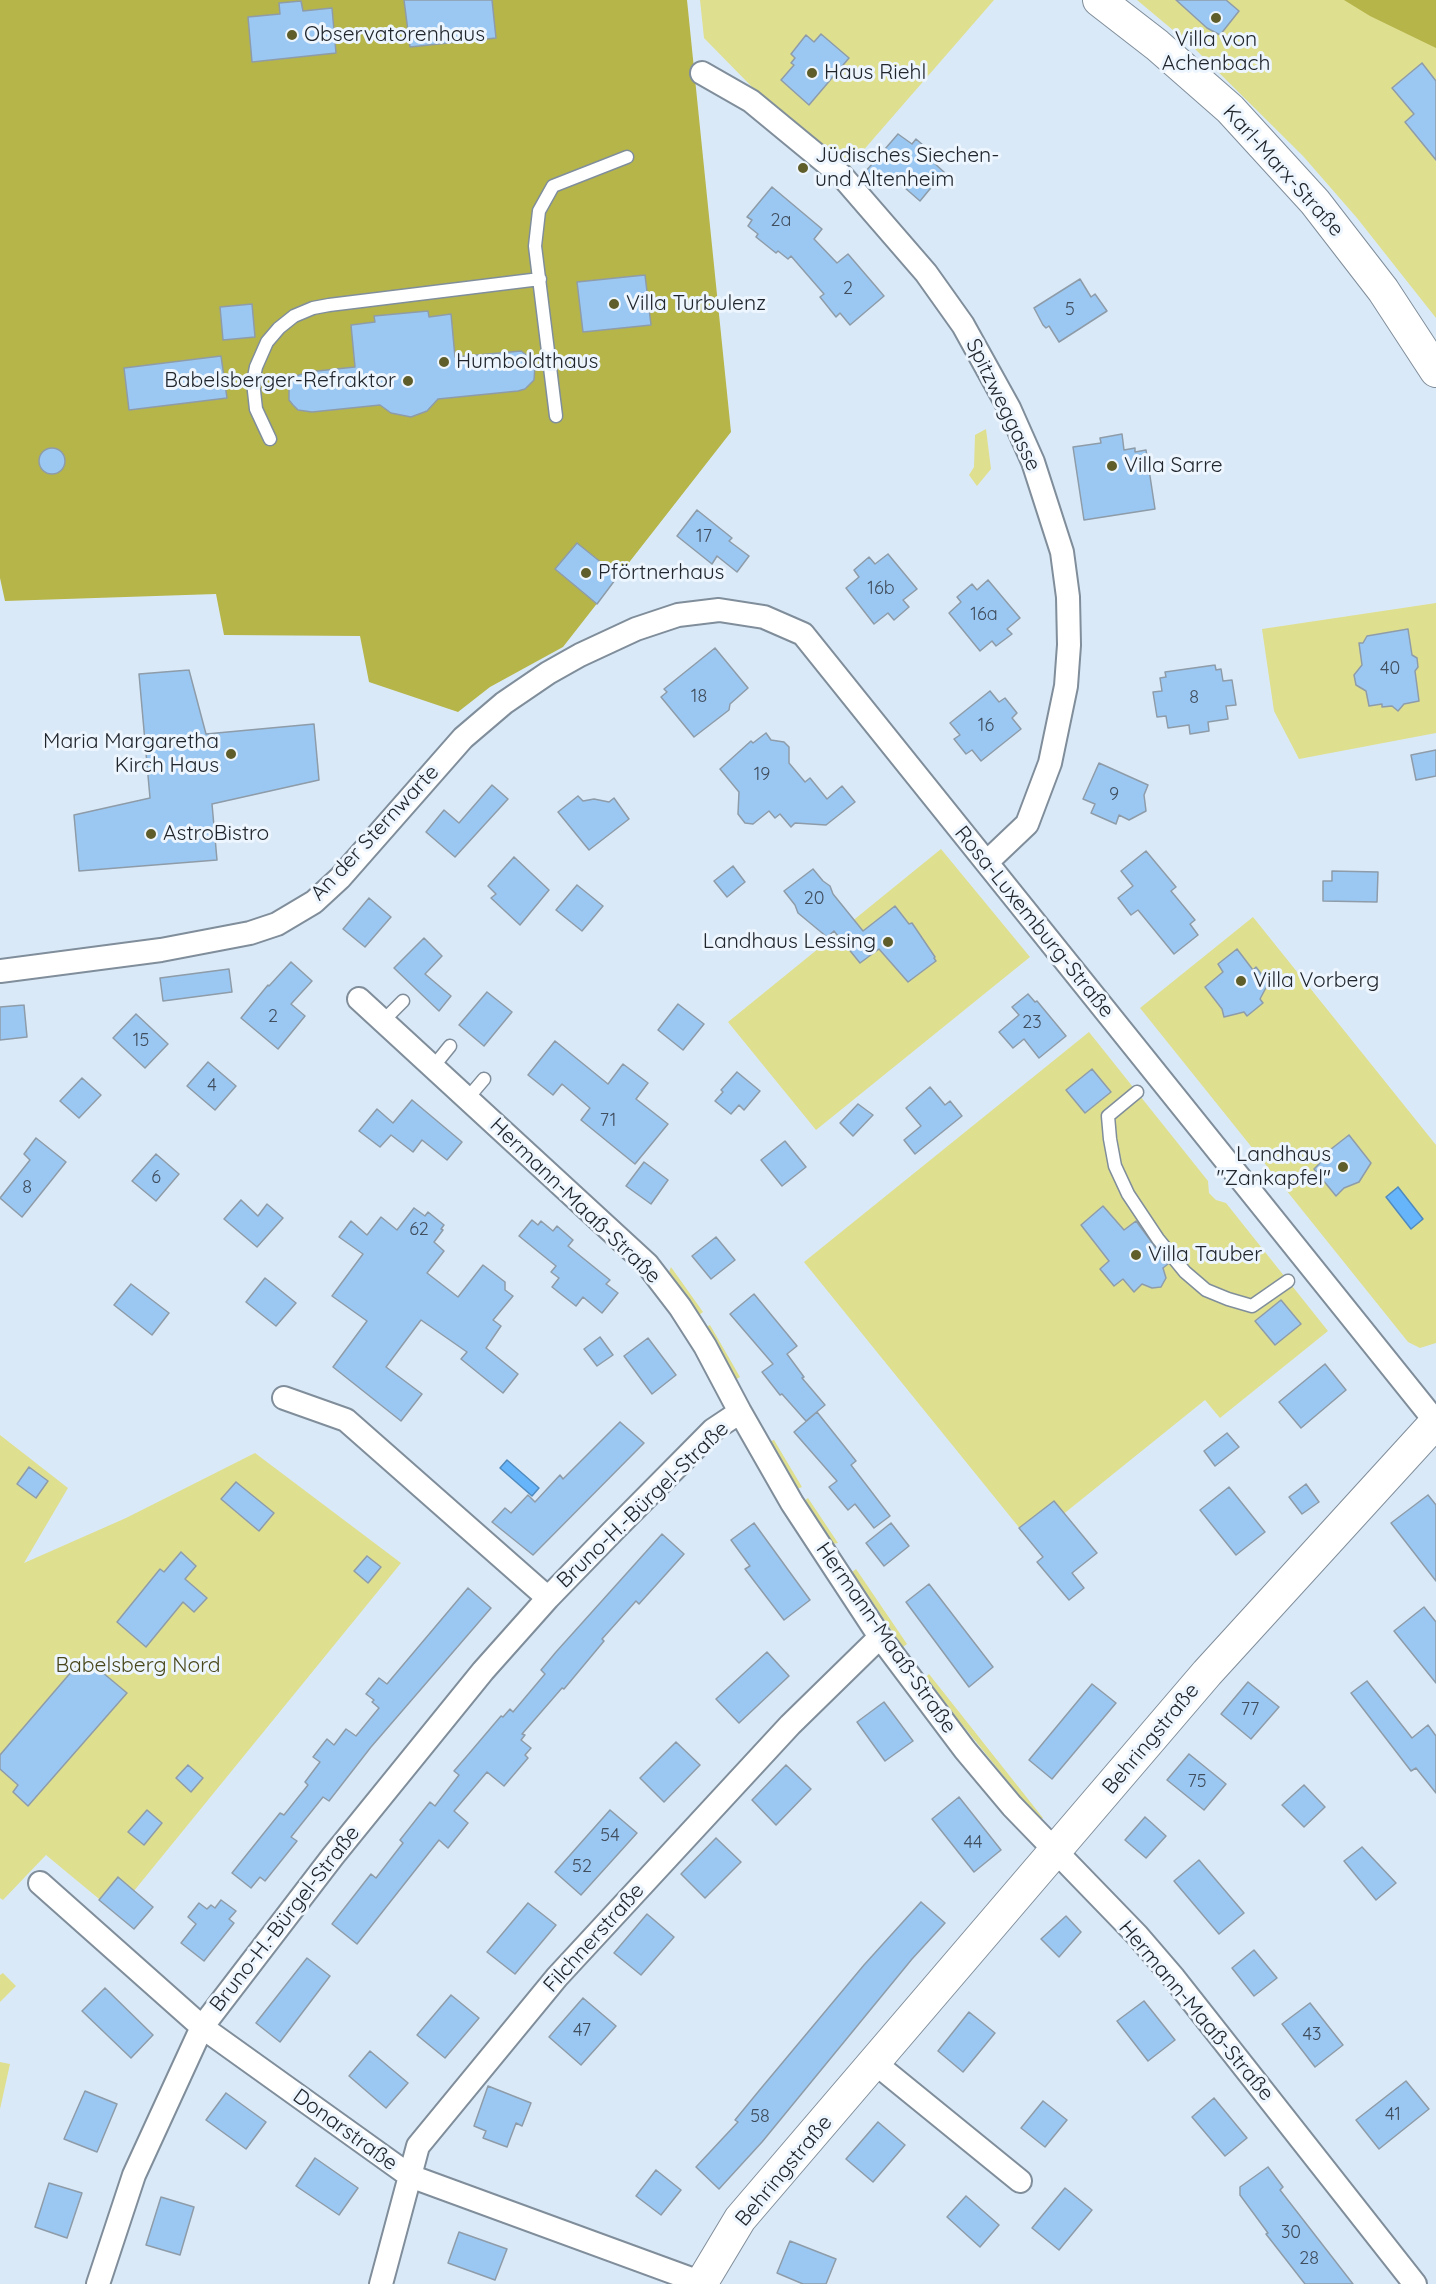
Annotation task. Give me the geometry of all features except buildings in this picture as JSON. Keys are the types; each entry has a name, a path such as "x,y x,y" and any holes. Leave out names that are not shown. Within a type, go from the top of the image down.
{"street":[{"name":"Karl-Marx-Straße","path":"1099,0 1157,45 1230,110 1315,202 1383,290 1436,371"},
{"name":"Spitzweggasse","path":"702,73 752,101 842,176 926,273 963,325 1009,408 1037,473 1062,552 1068,621 1066,686 1050,763 1027,824 987,862"},
{"name":"Rosa-Luxemburg-Straße","path":"548,673 636,629 678,615 719,610 753,614 784,624 803,634 1436,1422"},
{"name":"An der Sternwarte","path":"0,971 140,953 231,937 250,933 297,913 314,902 340,878 463,738 504,703 548,673"},
{"name":"Hermann-Maaß-Straße","path":"359,999 647,1264 680,1307 705,1346 792,1503 880,1637 965,1750 1012,1806 1137,1935 1174,1978 1415,2284"},
{"name":"Bruno-H.-Bürgel-Straße","path":"284,1398 346,1420 548,1598"},
{"name":"Bruno-H.-Bürgel-Straße","path":"98,2284 134,2175 202,2027 333,1856 460,1697 548,1598 714,1430 740,1412"},
{"name":"Behringstraße","path":"702,2284 740,2219 1207,1673 1436,1422"},
{"name":"Filchnerstraße","path":"381,2284 418,2146 557,1977 790,1725 880,1637"},
{"name":"Donarstraße","path":"40,1883 202,2027 410,2176 702,2284"},
{"path":"875,2063 1020,2181"}],"lane":[{"path":"556,416 535,246 539,211 553,186 627,157"},
{"path":"270,439 256,409 253,389 256,367 267,342 294,316 329,305 540,279"},
{"path":"383,1021 402,1001"},
{"path":"433,1067 450,1046"},
{"path":"467,1099 484,1078"},
{"path":"1137,1092 1108,1116 1110,1139 1115,1166 1128,1194 1158,1239 1185,1272 1206,1290 1227,1299 1252,1306 1288,1281"}],"green space":[{"path":"700,0 994,0 848,168 754,89 704,38"},
{"path":"1137,0 1436,0 1436,318 1357,218 1303,156 1192,46"},
{"path":"986,429 991,469 977,486 969,475 974,467 975,435"},
{"path":"1436,603 1436,733 1299,759 1274,711 1262,629"},
{"path":"941,849 1030,957 816,1130 728,1022"},
{"path":"1253,917 1436,1145 1436,1343 1420,1348 1408,1342 1140,1008"},
{"path":"1089,1032 1208,1181 1209,1193 1216,1200 1226,1203 1328,1331 1220,1418 1205,1400 1030,1541 804,1262"},
{"path":"671,1267 703,1312 699,1315 669,1272"},
{"path":"710,1325 740,1377 735,1380 706,1327"},
{"name":"Babelsberg Nord","path":"0,1435 68,1488 24,1563 126,1518 255,1453 401,1563 116,1913 46,1855 3,1900 0,1898"},
{"path":"774,1440 802,1487 797,1489 770,1444"},
{"path":"808,1498 838,1543 832,1544 804,1501"},
{"path":"856,1569 907,1644 903,1647 852,1572"},
{"path":"929,1674 1043,1818 1039,1820 960,1722 926,1677"},
{"path":"3,1973 16,1986 0,2002 0,1975"},
{"path":"0,2062 10,2064 0,2109"}],"shaded area":[{"path":"0,0 687,0 731,432 563,647 490,687 458,712 369,682 360,636 224,635 216,594 5,601 0,578"},
{"path":"1344,0 1436,0 1436,48 1370,16"}],"water":[{"path":"1398,1187 1423,1219 1411,1229 1386,1197"},
{"path":"507,1460 539,1488 532,1496 500,1468"}],"place":[{"name":"Villa von Achenbach","path":"1216,18"},
{"name":"Observatorenhaus","path":"292,35"},
{"name":"Haus Riehl","path":"812,73"},
{"name":"Jüdisches Siechen- und Altenheim","path":"803,168"},
{"name":"Villa Turbulenz","path":"614,304"},
{"name":"Humboldthaus","path":"444,362"},
{"name":"Babelsberger-Refraktor","path":"408,381"},
{"name":"Villa Sarre","path":"1112,466"},
{"name":"Pförtnerhaus","path":"586,573"},
{"name":"Maria Margaretha Kirch Haus","path":"231,754"},
{"name":"AstroBistro","path":"151,834"},
{"name":"Landhaus Lessing","path":"888,942"},
{"name":"Villa Vorberg","path":"1241,981"},
{"name":"Landhaus \"Zankapfel\"","path":"1343,1167"},
{"name":"Villa Tauber","path":"1136,1255"}]}
